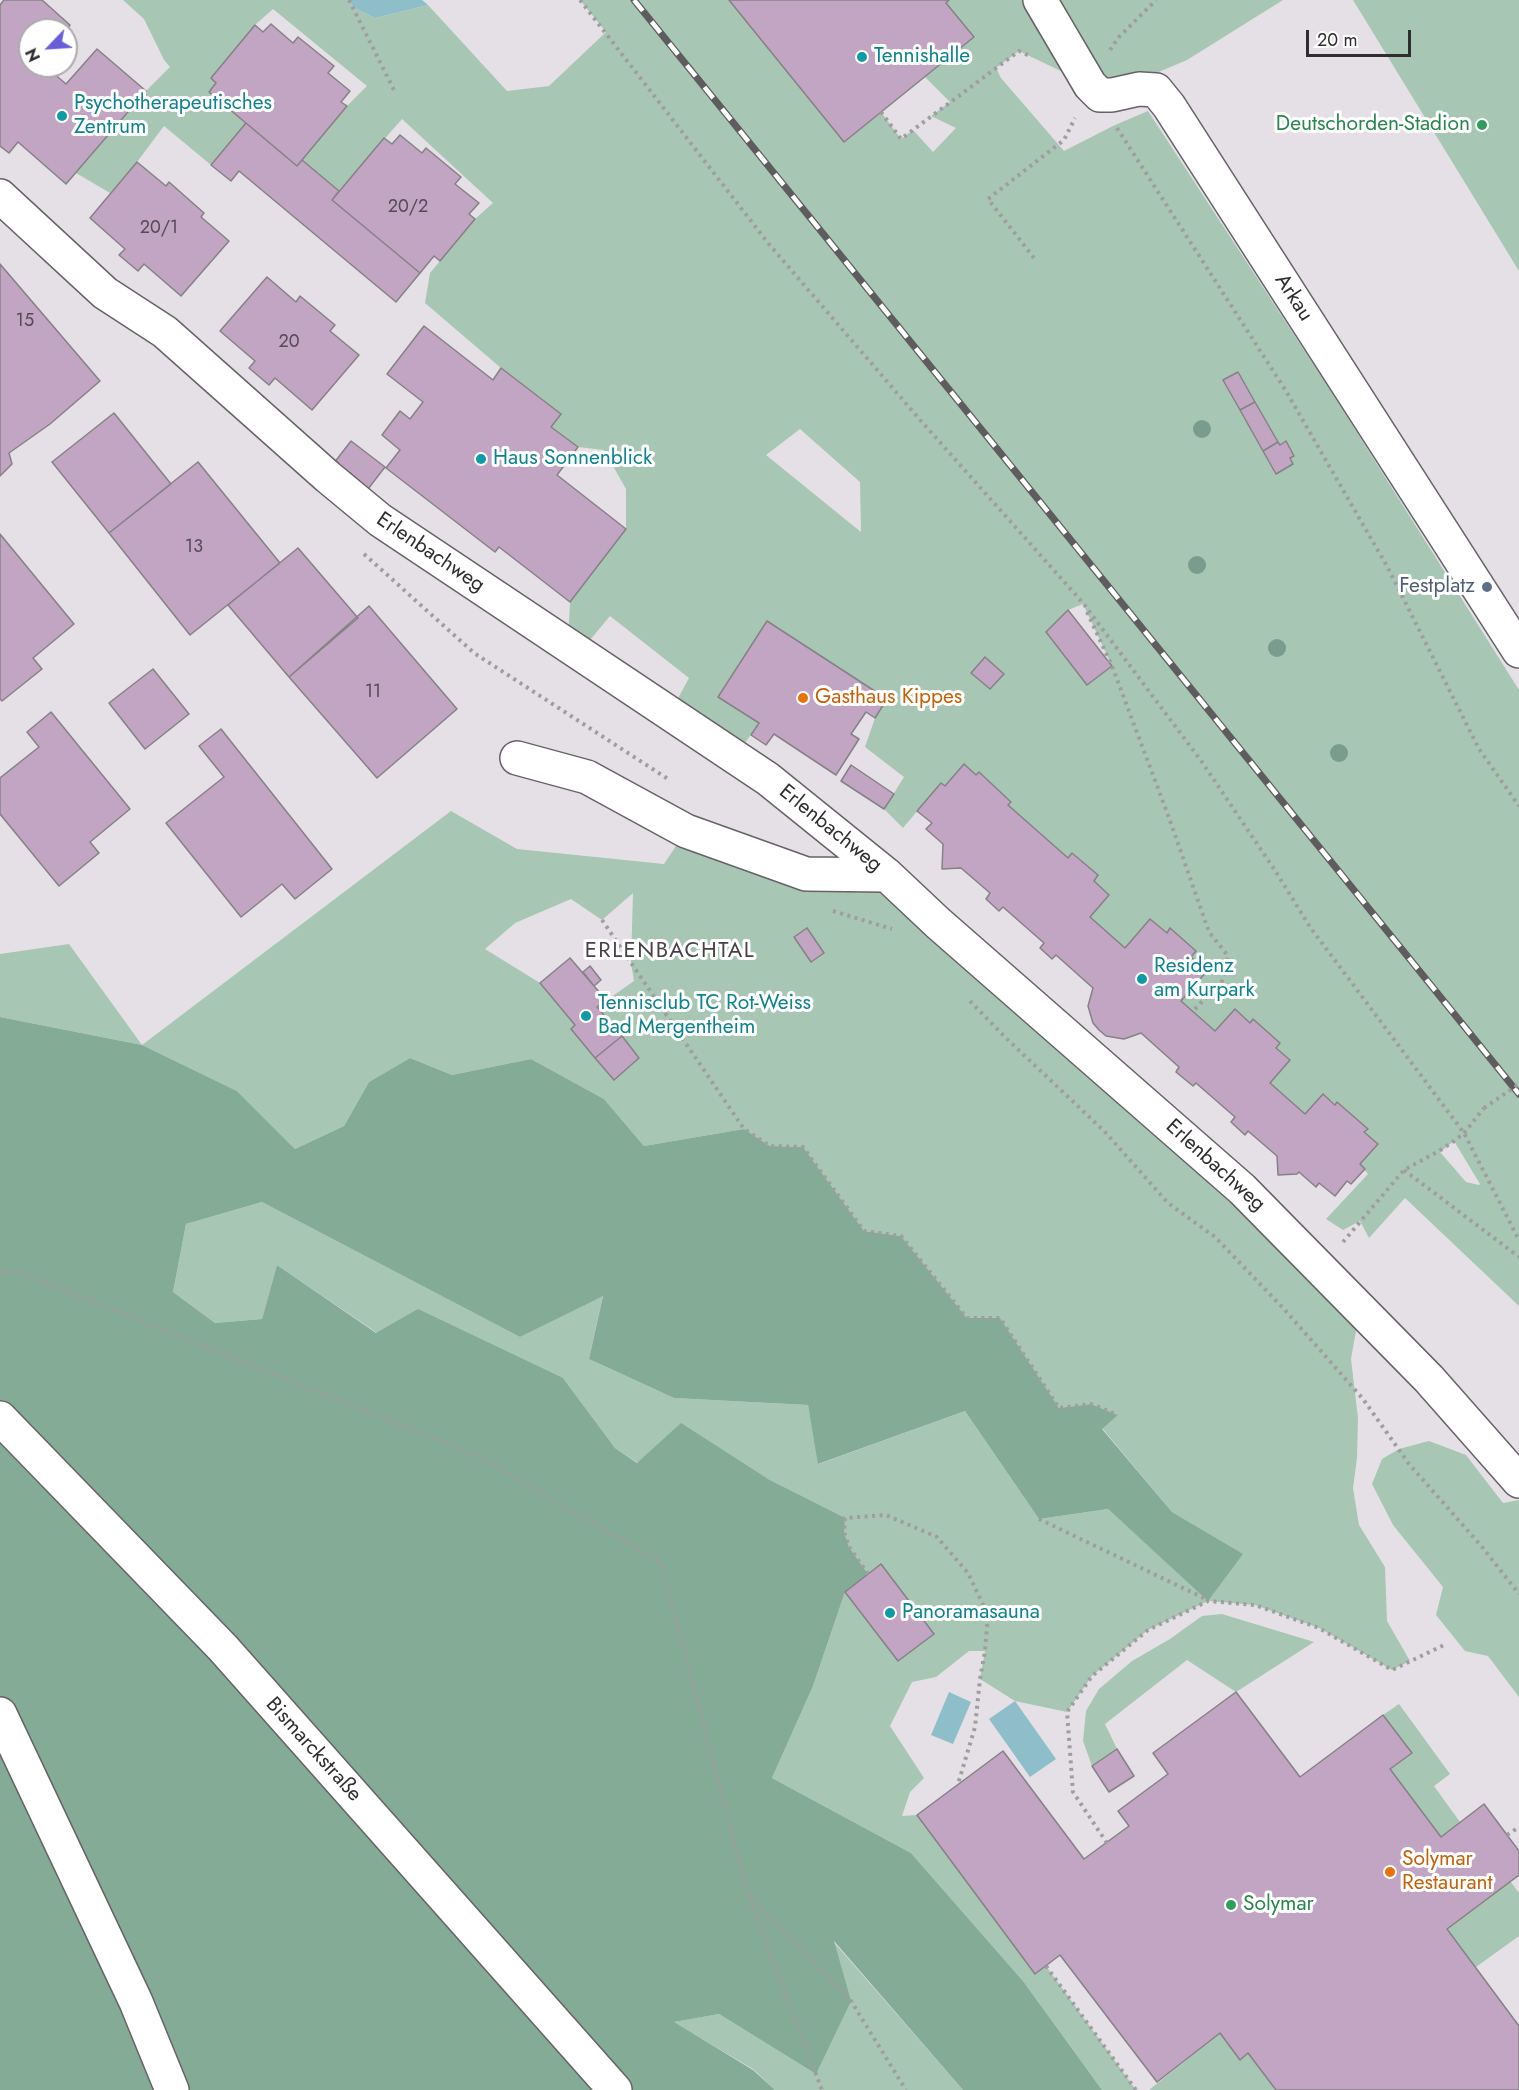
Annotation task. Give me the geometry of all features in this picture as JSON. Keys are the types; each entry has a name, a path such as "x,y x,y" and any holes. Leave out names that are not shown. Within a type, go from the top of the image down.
{"street":[{"path":"1040,0 1090,85"},
{"name":"Arkau","path":"1090,85 1100,95 1112,95 1139,89 1156,90 1169,106 1519,651"},
{"name":"Erlenbachweg","path":"0,196 105,293 165,332 328,477 380,520 768,780 887,875 938,923 1242,1188 1429,1379 1519,1481"},
{"name":"Erlenbachweg","path":"517,758 587,777 686,831 807,874 887,875"},
{"name":"Bismarckstraße","path":"0,1419 223,1648 615,2090"},
{"path":"0,1714 136,2002 172,2090"}],"path":[{"path":"349,0 394,90"},
{"path":"580,0 768,243 921,421 1083,603 1202,762 1310,927 1464,1133 1519,1240"},
{"path":"1034,258 988,199 1064,140 1100,64 1118,38 1156,0"},
{"path":"881,112 901,139 1019,51 1039,61"},
{"path":"1090,85 1286,391 1388,568 1479,748 1519,806"},
{"path":"361,551 474,653 674,783"},
{"path":"1083,603 1112,666 1209,932 1228,956 1221,981 1193,1011"},
{"path":"828,909 890,928 898,935"},
{"path":"602,920 744,1129 770,1146 802,1147 864,1231 901,1236 967,1318 1000,1318 1059,1408 1090,1404 1118,1415"},
{"path":"965,995 1006,1038 1105,1132 1168,1203 1215,1237 1284,1309 1363,1399 1409,1464 1483,1548 1519,1594"},
{"path":"1322,1269 1404,1170 1439,1152 1464,1133 1484,1108 1519,1084"},
{"path":"1404,1170 1519,1257"},
{"path":"0,1272 19,1272 478,1456 661,1563 748,1894 822,2090"},
{"path":"868,1574 849,1547 844,1532 845,1518 886,1515 937,1537 968,1573 988,1615 975,1727 958,1784"},
{"path":"1040,1519 1208,1601 1255,1605 1319,1628 1392,1670 1444,1644"},
{"path":"1107,1843 1073,1792 1067,1712 1092,1676 1148,1630 1208,1601"},
{"path":"1507,1836 1519,1827"},
{"path":"748,1894 851,2001 906,2090"},
{"path":"1046,1966 1136,2090"}],"green space":[{"path":"123,0 349,0 353,7 375,18 428,5 507,91 549,86 606,32 580,0 729,0 844,142 881,112 901,139 913,130 933,152 956,128 931,116 950,102 925,77 973,37 946,3 949,0 1283,0 1187,60 1142,79 1090,85 1019,51 996,68 1001,78 1064,151 1148,111 1334,396 1519,690 1519,1306 1405,1198 1369,1238 1360,1221 1343,1230 1326,1219 1368,1174 1360,1164 1377,1144 1364,1132 1368,1129 1323,1094 1305,1114 1270,1083 1290,1060 1276,1048 1280,1043 1253,1020 1250,1023 1235,1009 1215,1031 1181,1001 1207,971 1191,957 1196,951 1170,928 1167,933 1150,919 1125,948 1090,917 1109,895 1094,881 1098,875 1073,853 1068,858 1008,805 1011,801 979,773 976,775 963,765 945,786 941,783 903,828 884,809 904,777 865,747 875,718 887,699 767,621 718,696 759,723 735,757 670,713 689,678 610,616 580,652 568,645 570,602 626,529 626,489 604,450 578,447 551,427 561,414 501,368 425,303 430,273 475,219 493,203 402,119 339,191 302,160 347,106 367,86 273,9 255,25 211,78 216,83 209,92 246,123 211,165 164,126 110,193 76,173 146,91 170,67 164,60 144,19","holes":["1238,372 1280,445 1286,442 1294,456 1276,473 1223,380","800,429 860,482 861,532 766,455","1083,604 1112,666 1087,685 1046,633 1068,610","972,672 1003,674 990,689","1454,1141 1480,1184 1466,1182 1440,1152"]},
{"name":"Deutschorden-Stadion","path":"1353,0 1519,0 1519,271"},
{"path":"451,811 517,849 664,864 686,831 887,875 1351,1299 1356,1331 1351,1359 1358,1418 1357,1458 1353,1488 1359,1525 1385,1567 1387,1621 1410,1661 1392,1670 1319,1628 1255,1605 1208,1601 1148,1630 1092,1676 1067,1712 1015,1701 980,1679 985,1651 969,1651 936,1677 912,1682 890,1726 924,1778 910,1792 902,1816 917,1815 1035,1973 1046,1966 1136,2090 1102,2090 1023,1981 911,1853 772,1778 813,1686 845,1592 898,1661 934,1634 881,1565 868,1574 849,1547 844,1532 844,1518 768,1479 638,1463 615,1448 563,1378 377,1333 277,1265 262,1319 215,1323 173,1292 186,1224 262,1202 520,1337 603,1295 589,1359 674,1398 808,1405 819,1464 965,1411 1039,1519 1108,1509 1208,1600 1242,1554 1172,1512 1102,1428 1118,1415 1091,1404 1059,1408 1000,1318 967,1318 901,1236 864,1231 803,1147 770,1146 744,1129 644,1146 604,1099 531,1059 452,1075 410,1058 369,1082 344,1126 295,1149 237,1091 142,1045","holes":["633,893 631,963 634,981 597,1007 639,1057 614,1079 571,1029 575,1025 540,983 485,949 515,923 571,899 602,920"]},
{"path":"69,944 142,1045 0,1017 0,954"},
{"path":"0,1017 142,1045 237,1091 295,1149 344,1126 369,1082 410,1058 452,1075 531,1059 604,1099 644,1146 744,1129 770,1146 803,1147 864,1231 901,1236 967,1318 1000,1318 1059,1408 1091,1404 1118,1415 1102,1429 1172,1512 1243,1554 1208,1601 1108,1509 1039,1519 965,1411 818,1464 808,1405 674,1398 589,1359 603,1296 520,1337 262,1202 186,1224 173,1292 215,1323 262,1319 277,1265 376,1333 418,1309 563,1378 615,1448 637,1463 681,1423 768,1479 845,1518 844,1532 849,1547 868,1574 845,1592 813,1686 772,1778 911,1853 1023,1981 1102,2090 963,2090 834,1941 851,2001 816,2074 719,2014 674,2022 753,2070 775,2090 0,2090"},
{"path":"1429,1441 1466,1455 1503,1503 1519,1500 1519,1697 1488,1656 1465,1651 1436,1615 1443,1587 1393,1525 1372,1484 1382,1459 1399,1449"},
{"path":"1222,1614 1314,1642 1236,1692 1187,1660 1105,1724 1117,1749 1092,1766 1083,1741 1086,1711 1099,1689 1132,1661 1170,1639 1202,1616"},
{"path":"1399,1704 1450,1774 1434,1786 1460,1822 1441,1837 1390,1769 1412,1753 1383,1715"},
{"path":"1510,1881 1519,1893 1519,1936 1476,1967 1447,1929"},
{"path":"832,1940 963,2090 775,2090 753,2069 673,2022 719,2014 816,2074"},
{"path":"1220,2033 1240,2059 1248,2053 1276,2090 1149,2090"}],"water":[{"path":"349,0 422,0 428,5 375,18 353,7"},
{"path":"949,1692 971,1702 953,1744 931,1735"},
{"path":"1015,1701 1056,1759 1030,1777 989,1719"}],"building":[{"name":"Psychotherapeutisches Zentrum","path":"4,0 42,0 62,18 18,18 18,78 59,78 66,84 71,78 78,78 78,70 97,49 146,91 66,184 18,142 9,153 0,146 0,5"},
{"name":"Tennishalle","path":"729,0 949,0 946,3 974,37 844,142"},
{"path":"271,24 293,43 298,37 334,66 328,73 350,91 341,102 347,106 297,166 209,92 216,83 211,78 255,25 263,32"},
{"path":"246,123 297,166 302,160 339,191 332,200 420,273 396,302 239,171 231,181 211,165"},
{"path":"400,135 422,153 426,148 461,177 455,184 479,203 469,214 475,219 440,261 434,256 420,273 332,200 384,138 392,144"},
{"path":"137,162 166,186 169,182 204,213 201,217 229,241 181,296 144,264 138,271 119,255 125,249 90,218"},
{"path":"0,264 100,381 50,424 9,453 12,464 0,476"},
{"path":"267,277 296,302 300,296 335,325 330,331 359,355 312,410 275,378 269,385 249,368 255,361 220,331"},
{"name":"Haus Sonnenblick","path":"424,326 493,380 501,368 561,414 551,427 578,447 557,475 626,529 570,602 499,547 495,552 386,468 400,450 382,435 400,411 410,419 423,402 387,374"},
{"path":"1238,372 1255,402 1240,410 1223,380"},
{"path":"1255,402 1278,442 1263,451 1240,410"},
{"path":"114,413 171,484 109,533 52,462"},
{"path":"351,441 385,467 368,489 334,463"},
{"path":"1286,441 1294,456 1290,458 1293,464 1276,474 1263,451 1278,442 1280,445"},
{"path":"198,462 280,563 190,635 109,533"},
{"path":"0,534 74,624 33,658 42,669 2,701 0,699"},
{"path":"298,548 358,618 289,677 228,605"},
{"path":"369,606 457,709 377,778 289,677"},
{"path":"1068,610 1112,666 1087,685 1046,632"},
{"name":"Gasthaus Kippes","path":"767,621 887,699 875,718 866,712 851,734 859,739 836,775 774,734 766,745 751,735 759,723 718,697"},
{"path":"985,657 1004,674 990,689 971,673"},
{"path":"153,669 189,714 145,749 109,703"},
{"path":"51,712 130,809 90,842 99,853 59,886 0,814 0,778 39,747 27,732"},
{"path":"221,729 332,869 295,899 282,884 241,917 166,823 224,777 199,746"},
{"name":"Residenz am Kurpark","path":"964,764 976,775 979,772 1011,802 1008,805 1068,858 1072,853 1098,875 1094,881 1109,895 1090,917 1125,948 1150,919 1167,933 1170,928 1196,951 1191,957 1207,971 1181,1001 1215,1031 1235,1009 1250,1023 1253,1019 1280,1043 1276,1048 1290,1060 1270,1083 1305,1114 1323,1094 1335,1105 1337,1102 1368,1129 1364,1132 1378,1144 1360,1164 1365,1169 1351,1184 1347,1181 1335,1196 1319,1183 1316,1187 1299,1172 1278,1175 1277,1156 1248,1131 1245,1135 1231,1122 1235,1117 1196,1083 1193,1086 1176,1072 1179,1067 1141,1033 1124,1039 1106,1036 1099,1030 1093,1023 1088,1006 1093,988 1056,955 1052,959 1040,948 1044,943 1003,907 999,911 986,899 990,893 961,868 942,869 943,844 926,829 932,823 917,811 941,783 945,786"},
{"path":"851,765 894,794 884,809 841,781"},
{"path":"807,928 824,953 811,962 794,937"},
{"name":"Tennisclub TC Rot-Weiss Bad Mergentheim","path":"570,958 606,1000 597,1007 622,1036 595,1058 571,1029 575,1025 540,983"},
{"path":"590,966 601,980 594,986 583,972"},
{"path":"622,1036 639,1058 614,1080 595,1058"},
{"name":"Panoramasauna","path":"881,1564 934,1634 898,1661 845,1592"},
{"name":"Solymar","path":"1236,1692 1300,1777 1383,1715 1412,1753 1390,1769 1441,1837 1484,1804 1519,1851 1519,1875 1447,1929 1519,2026 1519,2090 1276,2090 1248,2053 1240,2060 1220,2033 1157,2082 1060,1955 1035,1974 917,1815 1003,1751 1084,1859 1129,1826 1118,1811 1168,1774 1153,1753"},
{"path":"1117,1749 1134,1776 1109,1792 1092,1766"}],"railway":[{"path":"634,0 1519,1094"}],"place":[{"name":"Tennishalle","path":"862,57"},
{"name":"Psychotherapeutisches Zentrum","path":"62,116"},
{"name":"Deutschorden-Stadion","path":"1482,125"},
{"name":"Haus Sonnenblick","path":"481,459"},
{"name":"Festplatz","path":"1487,587"},
{"name":"Gasthaus Kippes","path":"803,698"},
{"name":"Residenz am Kurpark","path":"1142,979"},
{"name":"Tennisclub TC Rot-Weiss Bad Mergentheim","path":"586,1016"},
{"name":"Panoramasauna","path":"890,1613"},
{"name":"Solymar Restaurant","path":"1390,1872"},
{"name":"Solymar","path":"1231,1905"}],"district":[{"name":"ERLENBACHTAL","path":"670,952"}]}
